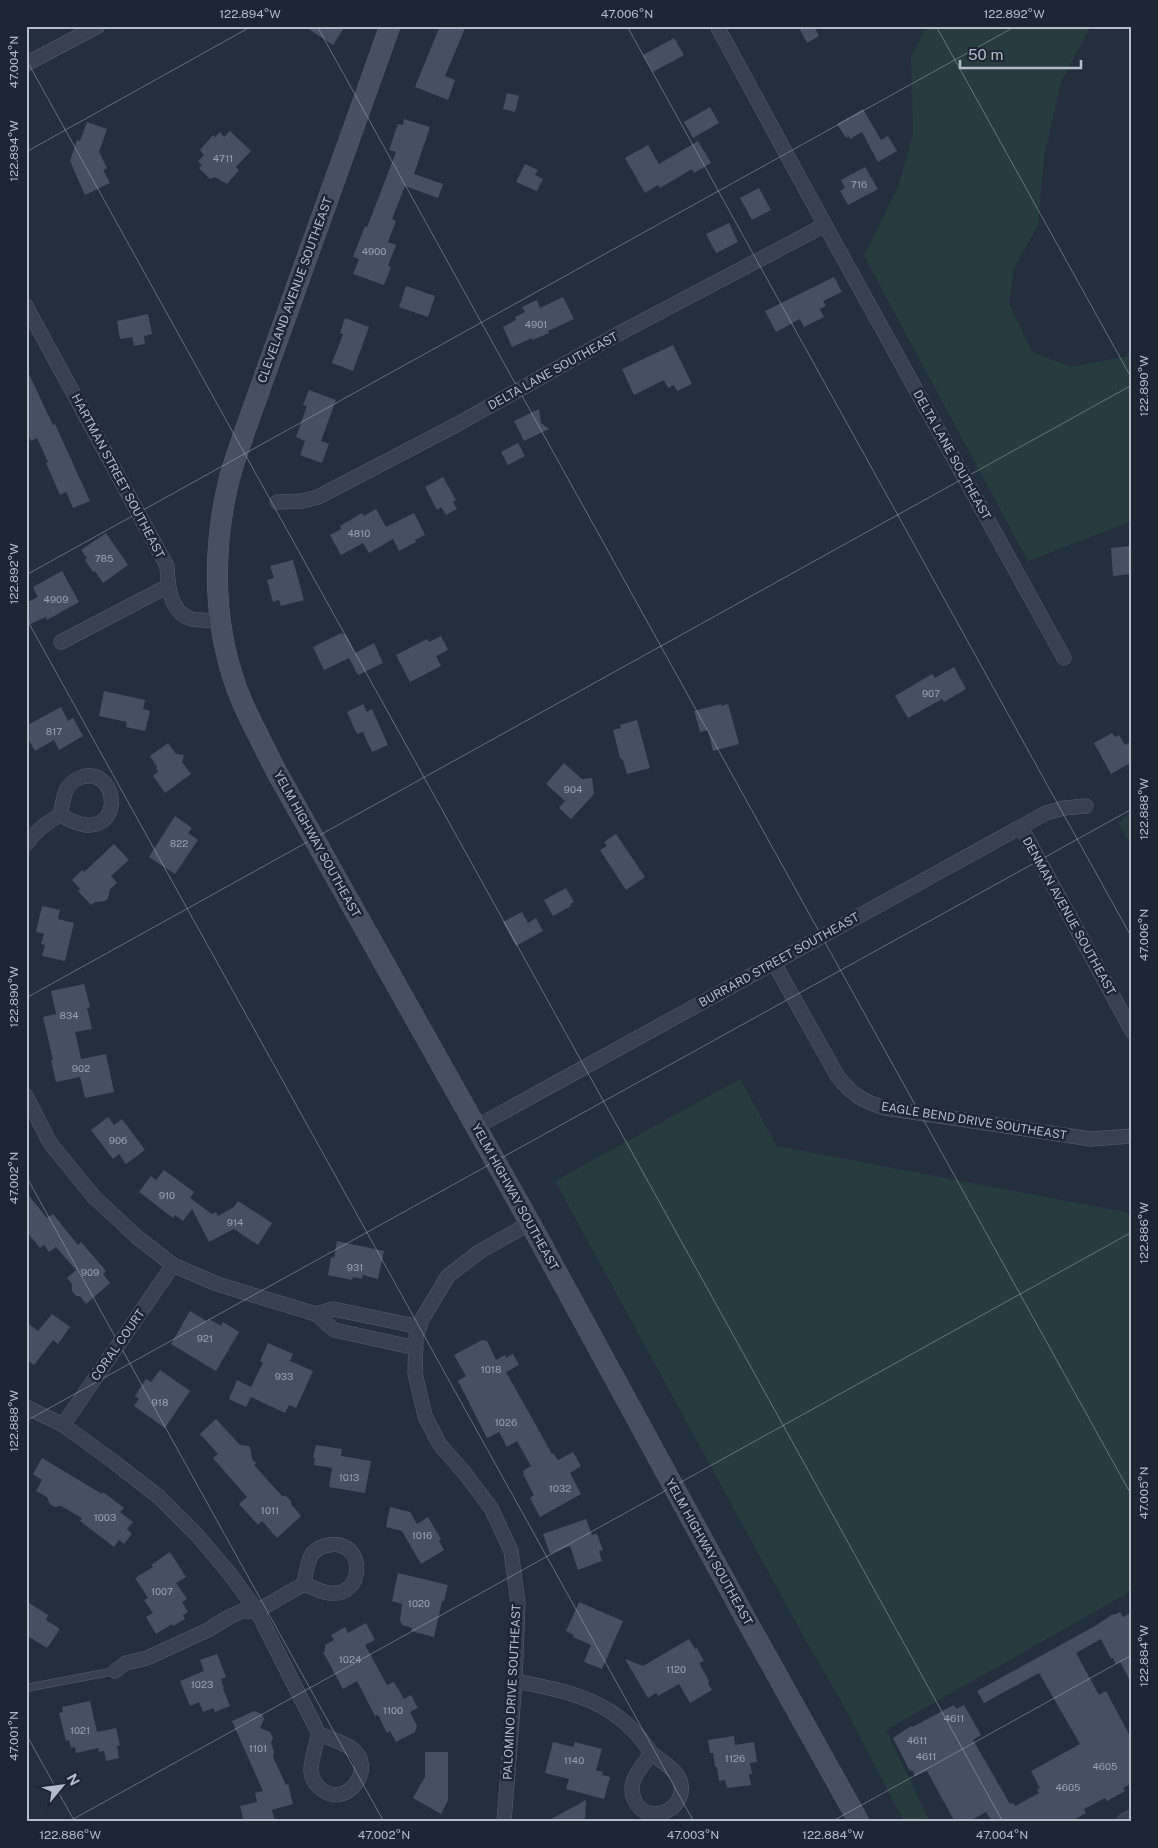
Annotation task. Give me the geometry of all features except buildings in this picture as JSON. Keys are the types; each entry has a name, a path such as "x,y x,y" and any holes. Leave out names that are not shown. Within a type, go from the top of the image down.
{"main road":[{"name":"CLEVELAND AVENUE SOUTHEAST","path":"218,557 220,524 230,476 238,450 390,26"},
{"name":"YELM HIGHWAY SOUTHEAST","path":"218,557 217,592 220,621 228,660 243,704 275,769 530,1223 859,1822"}],"street":[{"path":"26,64 98,26"},
{"name":"DELTA LANE SOUTHEAST","path":"717,26 1064,658"},
{"name":"DELTA LANE SOUTHEAST","path":"278,502 302,501 318,497 456,425 618,334 825,225"},
{"name":"HARTMAN STREET SOUTHEAST","path":"26,306 167,566 168,586 172,601 181,613 192,619 220,621"},
{"path":"61,642 168,586"},
{"name":"BURRARD STREET SOUTHEAST","path":"476,1126 1046,813 1064,808 1086,806"},
{"path":"26,844 36,831 60,815"},
{"name":"DENMAN AVENUE SOUTHEAST","path":"1021,827 1132,1031"},
{"name":"EAGLE BEND DRIVE SOUTHEAST","path":"774,963 838,1077 849,1090 866,1102 885,1108 1091,1139 1132,1136"},
{"path":"26,1096 50,1143 94,1198 137,1238 173,1265 217,1284 316,1314 334,1330 416,1348"},
{"name":"PALOMINO DRIVE SOUTHEAST","path":"504,1822 515,1681 518,1603 511,1551 491,1508 463,1471 440,1445 425,1416 416,1373 416,1337 422,1319 448,1276 479,1252 530,1223"},
{"name":"CORAL COURT","path":"63,1425 173,1265"},
{"path":"316,1314 333,1309 420,1327"},
{"path":"26,1408 63,1425 159,1497 197,1535 230,1574 257,1611 319,1734 351,1748 361,1761 360,1778 350,1791 342,1794 325,1792 314,1780 311,1764 319,1734"},
{"path":"115,1671 126,1663 147,1658 208,1630 242,1611 257,1611 304,1584"},
{"path":"515,1681 564,1691 599,1704 624,1721 641,1737 651,1753"},
{"path":"1126,1822 1132,1819"}],"lane":[{"path":"26,1688 115,1671"}],"green space":[{"path":"927,26 1091,26 1061,82 1044,157 1038,225 1014,268 1009,304 1032,352 1071,367 1132,355 1132,521 1028,561 864,256 899,185 913,133 911,57"},
{"path":"1132,811 1132,847 1118,823"},
{"path":"740,1079 777,1146 1125,1212 1132,1217 1132,1588 1124,1595 886,1730 930,1822 904,1822 845,1708 805,1639 555,1181"}]}
